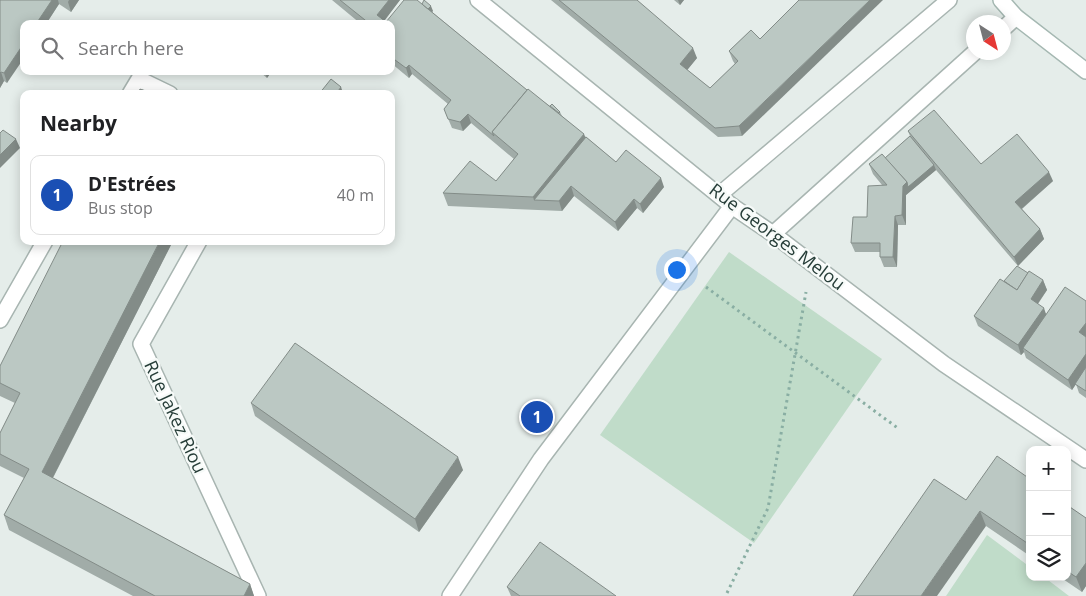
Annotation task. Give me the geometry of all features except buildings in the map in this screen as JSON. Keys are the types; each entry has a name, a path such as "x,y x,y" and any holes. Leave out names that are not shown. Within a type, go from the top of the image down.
{"street":[{"name":"Rue Georges Melou","path":"478,0 732,206 773,234 944,364 1086,460"},
{"path":"719,195 949,0"},
{"path":"1001,0 1016,17 1086,72"},
{"path":"1011,22 1016,17"},
{"path":"773,234 966,60"},
{"path":"132,90 139,79 162,90"},
{"path":"450,596 541,459 732,206"},
{"path":"0,320 43,245"},
{"name":"Rue Jakez Riou","path":"197,245 142,344 258,596"}],"path":[{"path":"683,270 899,429"},
{"path":"727,593 768,508 805,294 823,272"}],"green space":[{"path":"729,252 882,359 754,543 600,435"},
{"path":"987,535 1026,564 1026,581 1049,581 1069,596 946,596"}],"place":[{"name":"D'Estrées","path":"537,417"}]}
